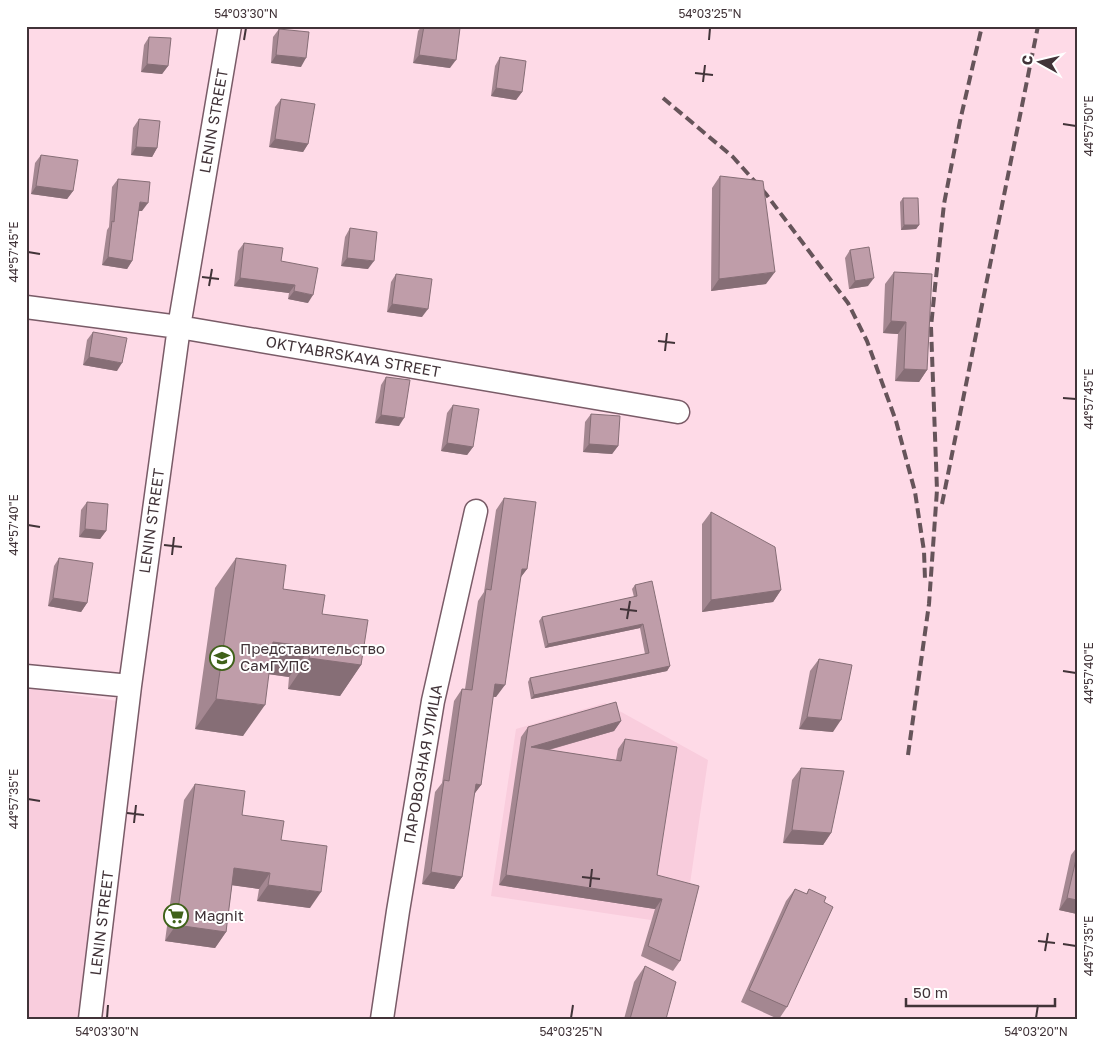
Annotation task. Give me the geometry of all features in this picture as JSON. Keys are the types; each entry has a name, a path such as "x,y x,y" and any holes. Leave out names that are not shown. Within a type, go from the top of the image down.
{"street":[{"name":"LENIN STREET","path":"90,1019 130,686 179,327 230,26"},
{"name":"OKTYABRSKAYA STREET","path":"26,307 179,327 678,412"},
{"name":"ПАРОВОЗНАЯ УЛИЦА","path":"382,1019 433,701 476,511"},
{"path":"26,676 130,686"}],"shaded area":[{"path":"26,688 124,702 80,1019 26,1019"},
{"path":"605,703 708,760 684,925 491,896 516,729"}],"building":[{"path":"424,26 460,28 456,60 419,55"},
{"path":"279,29 309,32 306,58 276,55"},
{"path":"149,37 171,38 168,66 147,64"},
{"path":"500,57 526,61 522,92 496,88"},
{"path":"281,99 315,104 308,144 275,139"},
{"path":"139,119 160,121 157,148 136,147"},
{"path":"41,155 78,160 73,191 36,186"},
{"path":"720,176 763,181 775,272 719,279"},
{"path":"118,179 150,182 148,203 140,202 132,261 108,257 112,221 114,222"},
{"path":"903,198 918,198 919,225 904,225"},
{"path":"350,228 377,232 374,261 347,258"},
{"path":"244,243 283,248 281,261 318,268 313,295 294,291 295,285 240,278"},
{"path":"869,247 874,278 855,281 850,250"},
{"path":"894,272 932,274 927,370 904,369 906,322 891,321"},
{"path":"396,274 432,279 428,309 392,304"},
{"path":"93,332 127,338 122,363 89,357"},
{"path":"386,377 410,380 404,418 381,415"},
{"path":"453,405 479,409 473,447 447,443"},
{"path":"591,414 620,416 618,446 589,444"},
{"path":"504,498 536,502 527,569 522,569 505,685 495,684 481,785 476,784 462,877 431,872 444,780 449,781 462,689 472,690 486,589 491,590"},
{"path":"87,502 108,504 106,531 85,529"},
{"path":"711,512 775,547 781,590 711,600"},
{"path":"59,558 93,563 87,603 53,598"},
{"path":"236,558 286,565 283,589 325,595 322,614 368,620 361,665 309,658 311,647 273,642 265,705 216,699"},
{"path":"652,581 670,666 534,695 530,678 649,653 643,624 548,644 542,617 637,596 635,585"},
{"path":"819,659 852,665 841,720 807,717"},
{"path":"616,702 621,721 531,747 621,761 625,739 677,747 657,875 699,886 680,961 648,946 662,899 506,875 528,727"},
{"path":"801,768 844,771 831,833 792,830"},
{"path":"195,784 245,791 242,815 284,821 281,840 327,846 321,892 268,885 270,873 234,868 226,932 176,925"},
{"path":"1077,855 1077,900 1067,898"},
{"path":"795,889 807,894 809,889 826,897 824,902 833,907 787,1007 749,990"},
{"path":"645,966 676,982 666,1019 630,1019"}],"railway":[{"path":"908,755 929,604 937,490 931,327 935,287 944,204 960,121 982,26"},
{"path":"942,504 1038,26"},
{"path":"663,98 733,157 766,194 848,303 867,341 896,421 915,492 924,551 925,579"}],"place":[{"name":"Представительство СамГУПС","path":"222,658"},
{"name":"Magnit","path":"176,916"}]}
